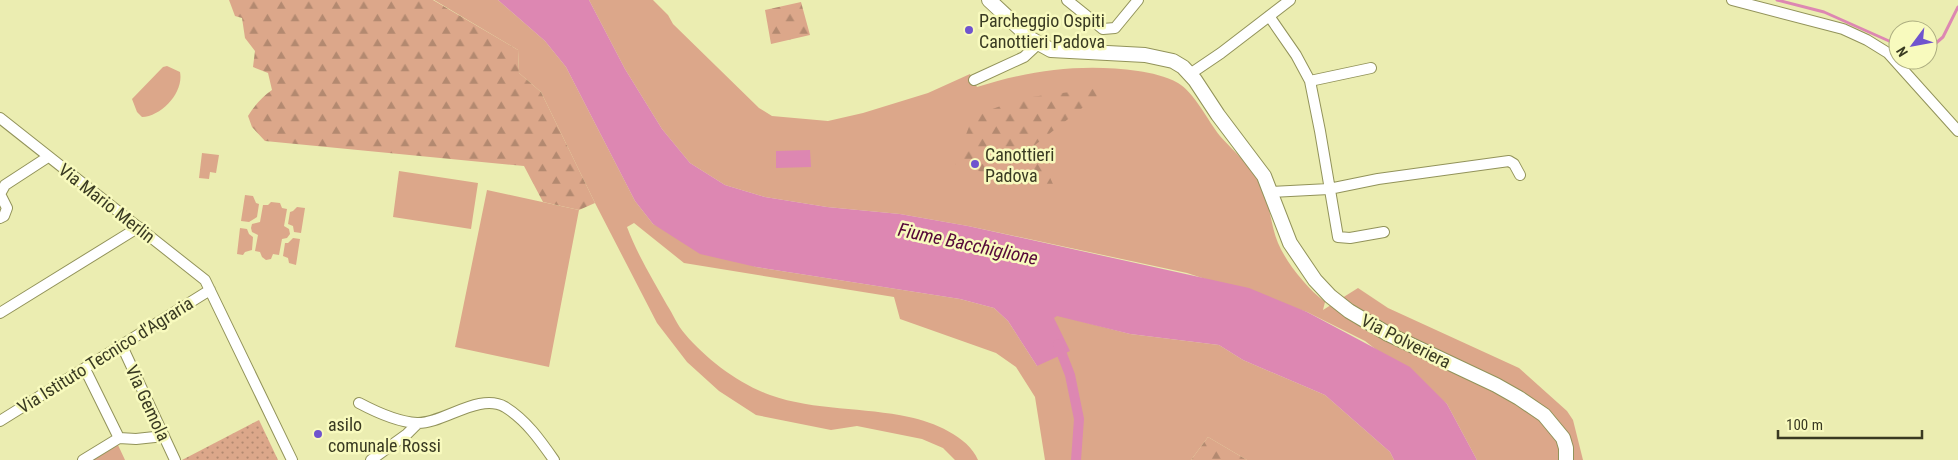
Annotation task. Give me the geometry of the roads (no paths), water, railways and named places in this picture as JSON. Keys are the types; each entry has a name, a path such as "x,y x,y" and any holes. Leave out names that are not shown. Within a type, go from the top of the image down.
{"street":[{"name":"Via Polveriera","path":"989,0 1038,44 1051,50 1122,53 1159,57 1173,61 1183,67 1258,168 1271,192 1290,243 1315,280 1330,296 1349,311 1388,334 1496,385 1538,411 1552,423 1563,438 1566,448 1566,460"},
{"path":"1067,0 1103,29 1115,28 1138,0"},
{"path":"1190,74 1221,53 1290,0"},
{"path":"1732,0 1843,29 1867,40 1888,53 1958,131"},
{"path":"1269,16 1296,55 1310,81 1338,237 1350,238 1384,232"},
{"path":"974,80 1024,57 1038,44"},
{"path":"1310,81 1371,68"},
{"name":"Via Mario Merlin","path":"0,118 205,280 292,460"},
{"path":"0,218 4,216 7,208 0,194 5,185 48,157"},
{"path":"1271,192 1329,189 1378,179 1509,160 1514,164 1520,175"},
{"path":"0,313 139,228"},
{"name":"Via Istituto Tecnico d'Agraria","path":"0,421 210,290"},
{"name":"Via Gemola","path":"122,346 175,460"},
{"path":"85,369 119,438"},
{"path":"359,403 372,410 418,423 438,419 471,406 490,404 504,406 531,428 554,460"},
{"path":"371,460 407,434 418,423"},
{"path":"83,460 119,438 136,439 164,436"}],"water":[{"name":"Fiume Bacchiglione","path":"498,0 589,0 625,69 662,129 690,163 725,185 765,197 827,207 900,214 968,226 1249,288 1307,312 1410,367 1447,404 1477,460 1394,460 1390,452 1325,395 1243,360 1219,345 1130,334 1057,316 1054,318 1070,351 1037,366 1008,321 994,308 960,299 756,267 700,254 653,224 635,201 566,67 545,41"},
{"path":"810,150 811,167 776,168 776,151"}],"waterway":[{"path":"1777,0 1824,12 1888,41"},
{"path":"1938,41 1943,37 1958,7"},
{"path":"1058,344 1070,375 1079,419 1076,460"}],"place":[{"name":"Parcheggio Ospiti Canottieri Padova","path":"969,30"},
{"name":"Canottieri Padova","path":"975,164"},
{"name":"asilo comunale Rossi","path":"318,434"}]}
